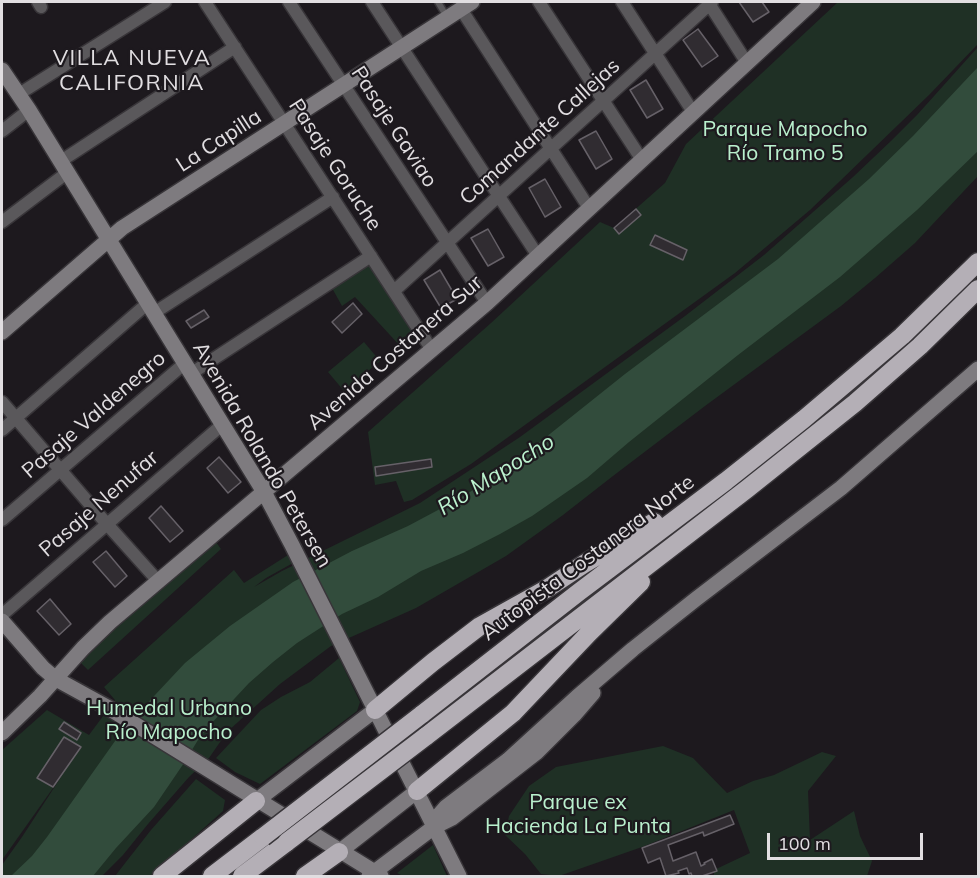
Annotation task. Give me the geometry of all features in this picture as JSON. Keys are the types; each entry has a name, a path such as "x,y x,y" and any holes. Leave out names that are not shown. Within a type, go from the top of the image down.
{"highway":[{"name":"Autopista Costanera Norte","path":"212,876 726,481 841,389 902,336 978,262"},
{"name":"Autopista Costanera Norte","path":"242,876 831,422 892,371 978,289"},
{"path":"375,710 480,626 548,588 694,497 726,481"},
{"path":"417,791 513,713 613,610 727,503"},
{"path":"162,876 256,801"},
{"path":"305,876 339,852"}],"main road":[{"name":"Avenida Costanera Sur","path":"2,733 56,679 97,633 487,303 747,63 803,5"},
{"name":"La Capilla","path":"2,332 128,224 460,9"},
{"name":"Avenida Rolando Petersen","path":"2,70 29,110 264,492 459,876"},
{"path":"2,621 56,679 107,707 213,772 375,875 434,827 439,815 446,807 508,760 577,696 633,649 841,488 978,369"},
{"path":"256,801 375,710"},
{"path":"339,852 417,791"}],"street":[{"path":"19,94 165,2"},
{"name":"Pasaje Goruche","path":"206,2 432,350"},
{"name":"Pasaje Gaviao","path":"289,2 487,303"},
{"path":"372,2 538,256"},
{"path":"539,2 642,160"},
{"path":"622,2 693,112"},
{"path":"710,2 747,63"},
{"name":"Comandante Callejas","path":"394,291 710,2"},
{"path":"460,9 589,208"},
{"path":"2,222 64,167 235,47"},
{"path":"2,131 29,110"},
{"path":"2,430 151,308 333,197"},
{"name":"Pasaje Valdenegro","path":"2,520 188,368 371,256"},
{"path":"2,402 158,581"},
{"name":"Pasaje Nenufar","path":"2,615 223,424"}],"lane":[{"path":"438,2 460,9"}],"green space":[{"name":"Parque Mapocho Río Tramo 5","path":"838,2 978,2 978,44 929,95 810,210 735,273 471,464 412,500 404,502 396,481 375,485 368,432 600,222 614,228 665,183 686,144"},
{"name":"Humedal Urbano Río Mapocho","path":"978,47 978,176 915,243 875,278 841,306 506,556 416,608 331,646 280,684 227,732 209,758 189,777 123,855 102,876 2,876 2,865 63,774 2,860 2,750 47,710 89,735 115,700 104,687 234,570 244,583 288,555 293,563 254,587 420,503 520,437 764,255 892,140"},
{"path":"371,264 418,333 401,347 355,297 342,306 332,288"},
{"path":"364,342 380,361 344,391 328,372"},
{"path":"216,542 221,549 88,670 80,662 97,643"},
{"path":"339,658 360,702 357,711 260,784 235,772 216,758 261,710 310,682"},
{"name":"Parque ex Hacienda La Punta","path":"663,746 693,758 727,793 753,781 774,775 822,752 836,756 808,791 810,840 854,811 860,836 872,861 867,876 714,876 714,870 750,853 734,810 642,847 559,876 541,874 525,854 505,835 509,816 529,786 556,767"},
{"path":"196,779 225,800 223,811 150,876 115,876 151,830"},
{"path":"433,845 447,876 403,876 397,873"}],"water":[{"name":"Humedal Urbano Río Mapocho","path":"978,67 978,151 917,210 840,277 738,355 587,478 532,516 463,553 421,571 378,597 342,614 297,643 273,662 249,683 208,727 154,807 93,876 11,876 32,856 47,837 125,727 185,663 230,626 293,582 438,510 467,494 516,461 625,374 778,259 869,179"}],"building":[{"path":"739,2 762,2 769,12 753,22"},
{"path":"698,29 718,56 702,67 683,40"},
{"path":"646,80 663,109 647,118 630,90"},
{"path":"596,131 612,159 596,169 579,140"},
{"path":"545,179 561,207 545,217 529,188"},
{"path":"636,209 641,215 619,234 614,228"},
{"path":"488,229 504,257 488,266 471,238"},
{"path":"655,235 687,250 683,260 650,245"},
{"path":"440,270 457,299 441,308 424,280"},
{"path":"353,303 362,314 342,333 332,322"},
{"path":"204,310 209,317 191,328 186,321"},
{"path":"219,457 241,482 228,493 207,468"},
{"path":"431,459 432,467 376,476 375,467"},
{"path":"161,506 183,531 170,542 149,518"},
{"path":"106,551 127,576 115,587 93,562"},
{"path":"50,599 71,624 59,635 37,611"},
{"path":"64,722 81,733 77,740 59,729"},
{"path":"64,737 81,747 53,787 37,778"},
{"path":"730,815 734,824 704,836 703,832 668,845 673,861 696,852 701,866 712,859 717,871 702,876 692,876 687,868 678,871 679,873 666,876 660,858 648,863 642,848"}],"district":[{"name":"VILLA NUEVA CALIFORNIA","path":"132,70"}],"water label":[{"name":"Río Mapocho","path":"496,475"}]}
